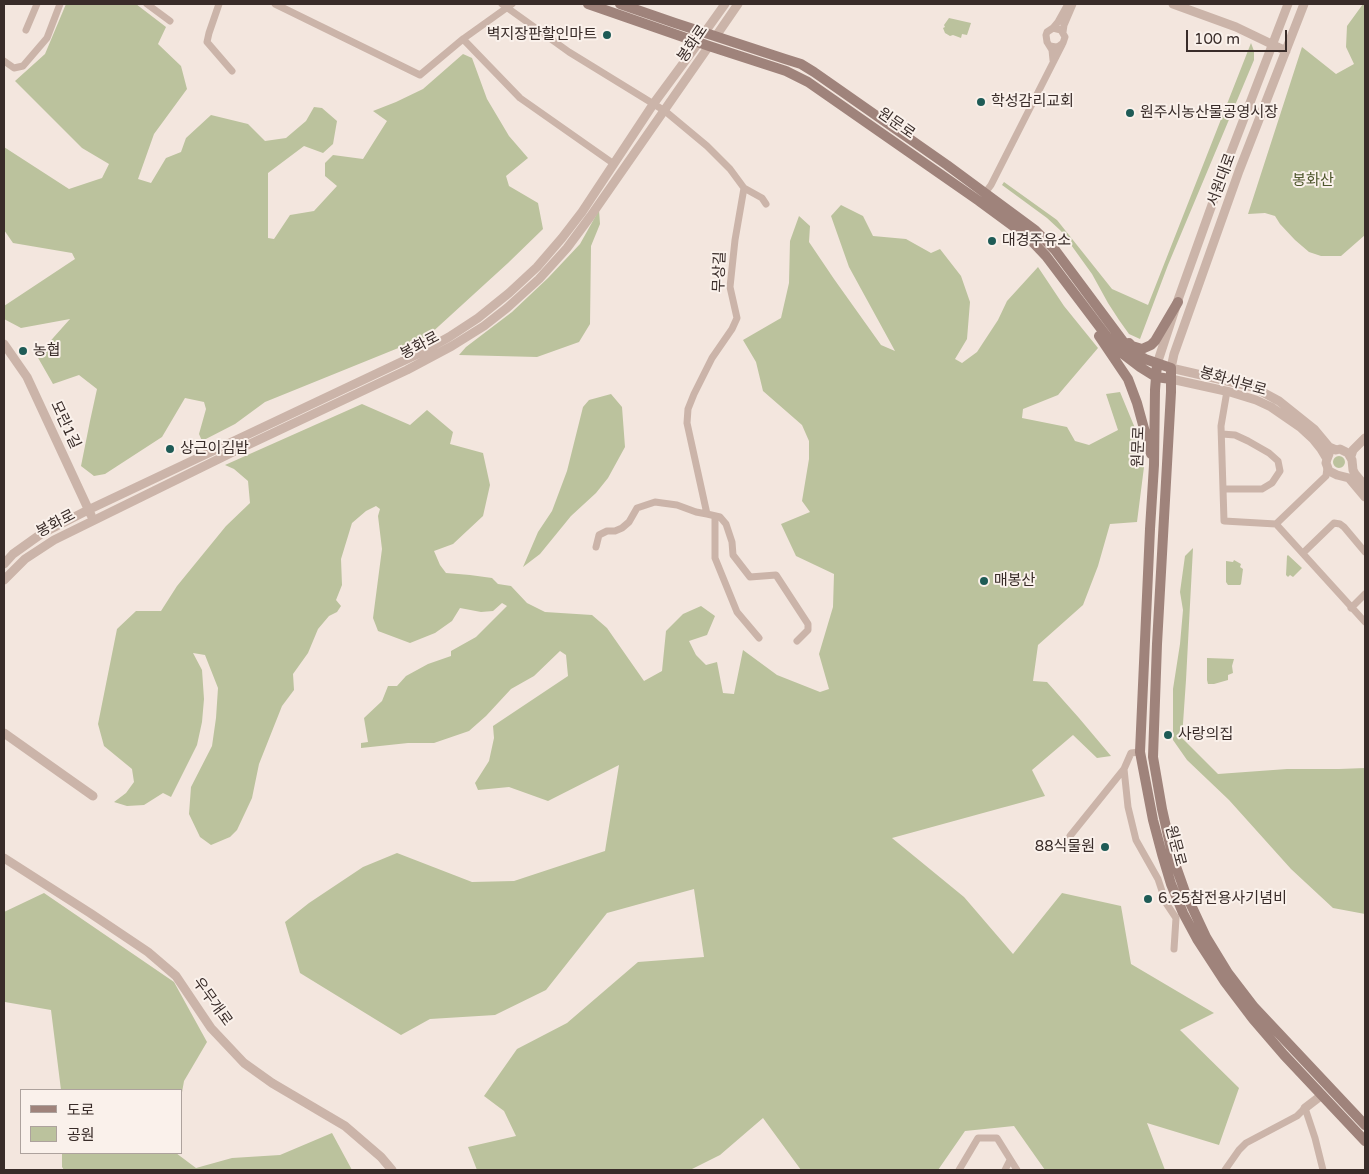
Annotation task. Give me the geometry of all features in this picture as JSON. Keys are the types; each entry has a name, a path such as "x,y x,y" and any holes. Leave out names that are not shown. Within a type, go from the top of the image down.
{"main road":[{"name":"원문로","path":"588,4 797,76 808,82 1035,230 1055,250 1128,348 1145,359 1171,368 1156,644 1153,757 1171,850 1185,892 1206,937 1228,973 1365,1141"},
{"name":"원문로","path":"620,4 801,64 814,72 982,197 1028,237 1046,256 1108,338 1140,368 1156,377 1154,465 1140,752 1153,820 1170,884 1180,916 1253,1019 1284,1055 1365,1125"},
{"path":"699,42 705,32"},
{"name":"봉화로","path":"709,46 716,36"},
{"path":"1046,256 1128,379 1137,403 1154,465"},
{"path":"1117,333 1132,346 1142,349 1151,345 1178,302"},
{"path":"1157,364 1156,377 1171,379"}],"street":[{"path":"26,30 37,4"},
{"path":"4,61 14,68 23,66 47,38 60,4"},
{"path":"147,4 170,21"},
{"path":"219,4 207,42 232,71"},
{"path":"275,4 420,75 507,5 569,52 665,110 724,163 744,188 762,198 766,204"},
{"name":"봉화로","path":"705,32 725,4"},
{"name":"봉화로","path":"716,36 738,4"},
{"path":"1051,66 1054,55 1045,37 1047,32 1058,22 1068,4"},
{"path":"982,197 991,185 1062,45 1065,37 1063,32 1065,22 1074,4"},
{"path":"1173,4 1236,27 1286,51"},
{"name":"서원대로","path":"1157,364 1228,160 1288,4"},
{"name":"서원대로","path":"1171,368 1174,354 1239,171 1304,4"},
{"path":"1053,28 1058,28 1063,32"},
{"path":"463,39 520,98 614,164"},
{"name":"봉화로","path":"4,564 13,554 41,534 420,353 478,318 537,267 582,212 654,104 699,42"},
{"path":"1050,46 1062,45"},
{"name":"봉화로","path":"4,580 25,559 54,540 235,451 407,370 484,326 539,279 566,248 590,218 709,46"},
{"name":"무상길","path":"707,514 687,423 688,409 712,358 732,329 737,318 730,287 735,240 744,188"},
{"name":"모란1길","path":"4,344 27,377 94,520"},
{"name":"봉화서부로","path":"1171,368 1232,381 1265,393 1291,409 1314,429 1329,447 1347,454"},
{"name":"봉화서부로","path":"1171,379 1227,391 1256,400 1283,414 1313,439 1321,449 1327,467 1333,474 1349,478 1365,497"},
{"path":"1227,391 1221,426 1224,521 1276,524 1350,608 1365,622"},
{"path":"1222,434 1235,435 1269,453 1278,461 1280,471 1272,483 1262,489 1223,489"},
{"path":"1276,524 1327,467 1328,455 1347,454 1365,438"},
{"path":"1339,476 1348,472 1347,454"},
{"path":"1347,454 1355,474 1365,486"},
{"path":"596,548 599,535 607,530 615,531 622,528 629,522 637,508 655,502 677,505 696,512 720,517 726,524 732,542 733,555 750,577 776,576 808,624 808,630 797,641"},
{"path":"715,516 715,558 737,612 759,638"},
{"path":"1303,553 1334,524 1340,524 1344,527 1365,552"},
{"path":"1350,608 1365,594"},
{"path":"4,733 93,796"},
{"path":"1070,836 1124,769 1131,753 1140,752"},
{"path":"1124,769 1128,808 1136,840 1158,879 1166,903 1180,916 1174,949"},
{"name":"우무개로","path":"4,858 148,952 176,976 211,1028 244,1063 272,1083 345,1126 381,1157 392,1170"},
{"path":"1225,1170 1246,1143 1297,1116 1326,1092"},
{"path":"1305,1108 1323,1170"},
{"path":"959,1170 978,1138 997,1138 1017,1170"},
{"path":"1004,1170 1010,1160"}],"green space":[{"path":"66,4 136,4 166,27 158,44 181,66 187,89 154,134 138,179 151,183 166,158 181,152 186,138 211,115 248,124 265,141 286,138 306,121 314,107 322,108 337,121 333,144 323,153 304,146 268,173 268,238 274,239 290,215 314,211 337,186 325,176 325,163 333,155 363,159 387,121 373,111 423,89 463,54 472,58 487,99 509,136 528,158 506,176 509,186 538,203 543,229 428,336 265,402 235,424 202,441 199,434 206,409 204,402 185,398 162,437 105,474 94,476 81,466 97,389 79,375 53,384 37,356 70,319 21,328 4,319 4,306 75,259 72,253 13,243 4,230 4,147 69,189 102,178 109,164 82,148 15,81 45,54"},
{"name":"봉화산","path":"1363,4 1365,4 1365,235 1341,256 1321,256 1309,252 1295,240 1275,216 1265,213 1248,214 1302,47 1336,74 1354,64 1346,47 1347,26"},
{"path":"949,18 971,23 967,35 962,34 961,38 945,33 943,28"},
{"path":"1251,43 1254,51 1254,60 1168,265 1140,339 1129,334 1108,303 1092,274 1061,231 1047,218 1002,185 1004,182 1057,220 1112,289 1148,305"},
{"path":"841,205 863,216 873,236 906,239 931,253 940,249 961,276 970,302 967,339 955,359 962,363 977,352 998,320 1007,301 1038,267 1064,306 1098,348 1058,395 1023,409 1022,418 1067,427 1075,441 1089,445 1118,430 1106,394 1120,392 1137,433 1145,459 1137,522 1110,524 1098,566 1083,605 1038,645 1033,681 1047,682 1111,756 1097,758 1073,735 1032,770 1045,796 892,838 964,897 1013,954 1062,893 1121,906 1131,964 1214,1013 1180,1030 1239,1088 1219,1145 1147,1123 1165,1170 1045,1170 1014,1126 965,1131 938,1170 801,1170 763,1118 720,1155 690,1170 477,1170 468,1147 516,1136 504,1111 484,1096 517,1049 567,1023 638,962 704,957 694,889 607,913 546,990 495,1015 430,1019 401,1035 300,973 285,922 309,903 363,867 397,853 472,882 514,881 605,851 619,765 548,801 509,787 478,790 475,783 489,761 494,738 493,726 568,676 566,655 560,651 534,676 511,689 469,731 434,743 408,743 361,748 361,743 368,742 364,718 382,701 388,686 397,686 406,676 428,664 451,656 451,651 476,637 507,606 502,603 493,611 481,612 460,608 452,621 435,633 410,643 378,631 373,618 382,549 378,516 380,509 376,506 366,511 352,523 341,559 342,585 336,600 341,606 318,629 308,653 293,674 294,690 282,706 259,764 252,798 237,830 230,837 211,845 200,837 189,814 191,787 212,746 216,718 218,688 205,655 193,653 202,670 204,699 197,745 171,797 163,793 144,805 127,806 114,802 126,793 134,782 132,769 104,746 98,724 117,629 136,611 161,611 177,586 226,526 250,503 248,481 234,469 225,465 362,404 410,425 427,410 453,432 450,444 483,453 490,485 483,516 453,544 434,551 446,573 492,578 498,584 511,586 527,603 545,612 592,615 607,628 644,681 662,671 666,631 683,614 701,606 715,616 707,635 689,641 696,655 706,665 717,662 723,693 734,694 743,650 777,675 820,692 829,689 819,654 833,607 834,574 796,556 781,524 810,512 802,501 809,459 809,441 802,425 763,391 756,362 743,340 781,318 789,283 790,241 799,216 810,226 809,242 834,279 881,345 895,351 849,267 831,216"},
{"path":"599,210 600,224 591,246 590,324 579,342 537,357 459,355 466,347 512,312 548,278 580,244"},
{"path":"611,394 622,407 625,447 608,478 596,493 571,516 540,554 523,567 538,532 552,511 567,471 583,407 589,400"},
{"path":"1341,456 1344,457 1344,467 1337,468 1334,467 1333,460 1334,457"},
{"path":"1193,548 1182,738 1218,774 1287,769 1365,768 1365,914 1333,908 1291,869 1229,800 1187,760 1173,740 1173,689 1183,610 1180,592 1185,556"},
{"path":"1288,555 1302,568 1293,577 1286,575"},
{"path":"1234,560 1241,564 1240,567 1243,569 1241,584 1228,585 1226,582 1226,561 1233,562"},
{"path":"1207,658 1234,659 1233,673 1228,675 1228,680 1208,684"},
{"path":"44,893 174,982 207,1042 184,1081 182,1092 182,1089 61,1089 51,1010 5,1002 4,912"},
{"path":"332,1133 352,1170 64,1170 62,1167 62,1154 177,1154 196,1168 232,1158 280,1155"}],"place":[{"name":"벽지장판할인마트","path":"607,35"},
{"name":"학성감리교회","path":"981,102"},
{"name":"원주시농산물공영시장","path":"1130,113"},
{"name":"대경주유소","path":"992,241"},
{"name":"농협","path":"23,351"},
{"name":"상근이김밥","path":"170,449"},
{"name":"매봉산","path":"984,581"},
{"name":"사랑의집","path":"1168,735"},
{"name":"88식물원","path":"1105,847"},
{"name":"6.25참전용사기념비","path":"1148,899"}]}
